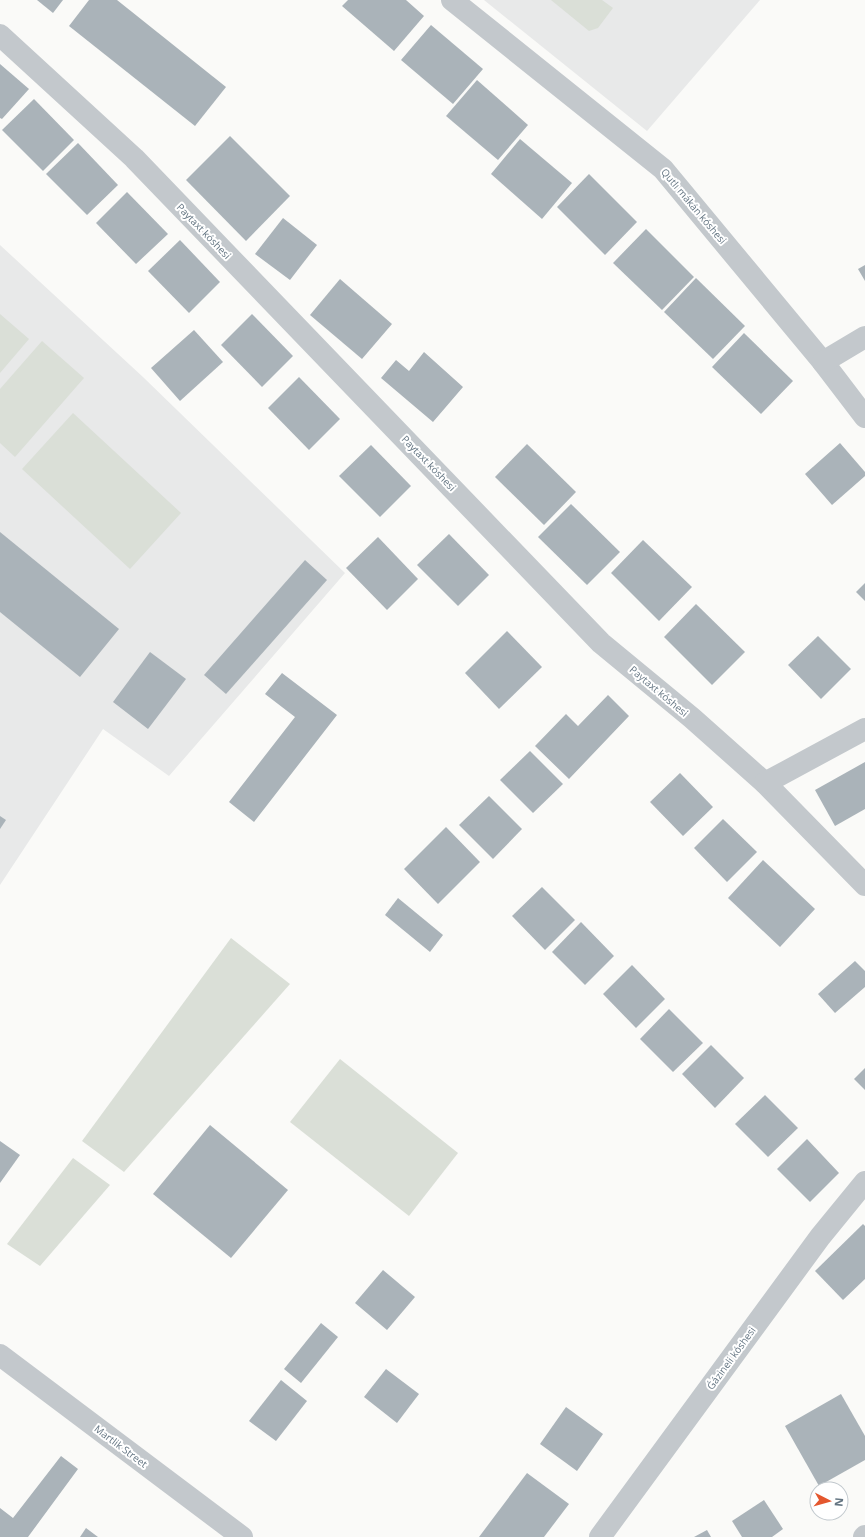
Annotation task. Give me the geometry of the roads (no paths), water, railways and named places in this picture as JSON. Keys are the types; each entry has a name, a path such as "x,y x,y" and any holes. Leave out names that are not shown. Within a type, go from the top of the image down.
{"street":[{"name":"Qutlı mákán kóshesi","path":"452,0 663,169 823,362 865,417"},
{"name":"Paytaxt kóshesi","path":"0,35 134,158 601,643 692,718 765,783 865,885"},
{"path":"823,362 865,337"},
{"path":"765,783 865,729"},
{"name":"Ǵázineli kóshesi","path":"600,1537 820,1237 865,1182"},
{"name":"Martlik Street","path":"0,1355 242,1537"}]}
